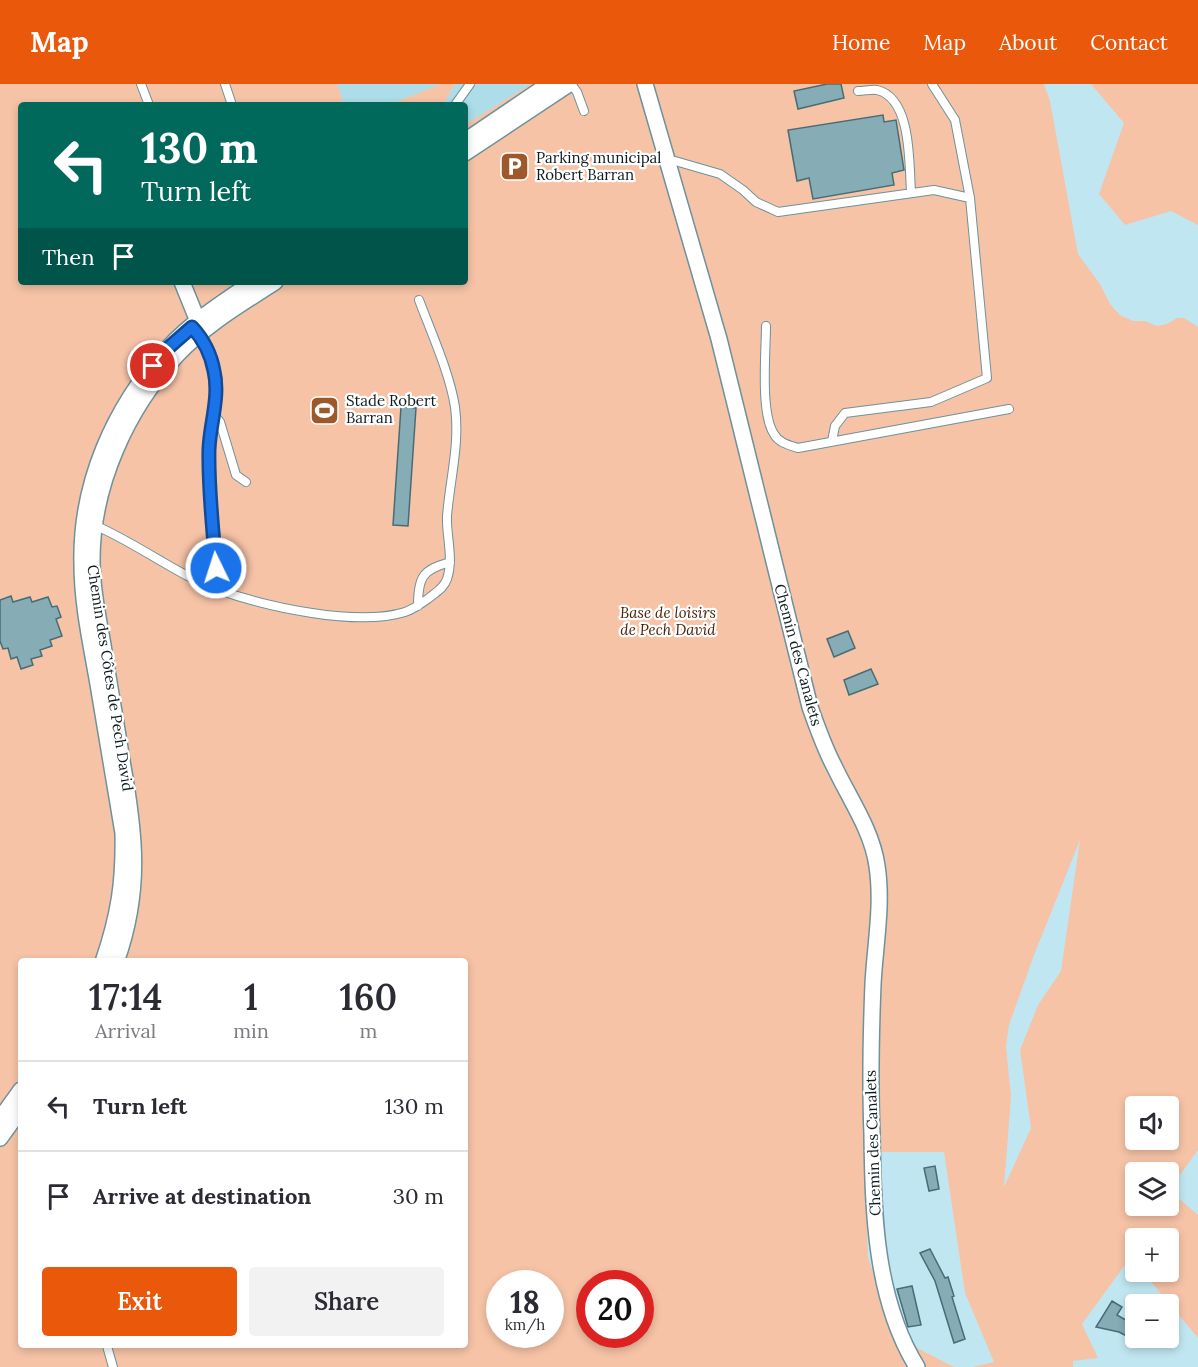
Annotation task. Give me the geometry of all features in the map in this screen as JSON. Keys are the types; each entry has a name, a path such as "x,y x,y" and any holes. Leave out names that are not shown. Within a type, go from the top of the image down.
{"street":[{"path":"468,139 549,84"},
{"path":"468,151 570,84"},
{"name":"Chemin des Canalets","path":"645,84 719,339 807,697 829,756 867,830 877,864 879,909 872,1003 871,1086 877,1240 893,1316 904,1346 917,1367"},
{"path":"183,285 198,329"},
{"name":"Chemin des Côtes de Pech David","path":"198,329 249,285"},
{"name":"Chemin des Côtes de Pech David","path":"104,958 120,903 124,866 123,833 83,592 89,525 100,455 132,394 168,348 270,285"},
{"name":"Chemin des Côtes de Pech David","path":"89,525 94,588 134,835 132,897 117,958"},
{"path":"0,1119 18,1094"},
{"path":"0,1138 18,1113"}],"lane":[{"path":"141,84 147,102"},
{"path":"225,84 231,102"},
{"path":"457,102 470,84"},
{"path":"570,84 577,92 584,111"},
{"path":"832,441 835,426 845,413 931,402 987,378 970,198 955,120 932,84"},
{"path":"858,91 878,90 895,101 905,123 911,192"},
{"path":"667,162 675,161 720,174 756,202 778,212 934,190 970,198"},
{"path":"89,525 218,589 255,601 345,619 405,612 418,606 442,588 447,579 450,562 447,517 455,463 455,407 442,360 419,300"},
{"path":"766,326 766,408 774,435 783,443 798,448 1009,409"},
{"path":"198,329 215,373 209,449 218,589"},
{"path":"213,413 220,422 236,475 246,482"},
{"path":"418,606 418,594 423,576 430,568 450,562"},
{"path":"108,1348 113,1367"}],"shaded area":[{"path":"337,84 441,84 396,102 343,102"},
{"path":"455,84 531,84 468,123 468,102 445,102"}],"green space":[{"name":"Base de loisirs de Pech David","path":"0,84 337,84 343,102 18,102 18,285 468,285 468,123 531,84 1044,84 1050,101 1078,254 1100,284 1110,304 1120,315 1133,321 1145,321 1157,326 1167,324 1177,318 1184,318 1198,327 1198,1150 1179,1176 1179,1162 1125,1162 1125,1216 1179,1216 1179,1199 1198,1215 1198,1338 1179,1315 1179,1294 1161,1294 1151,1282 1179,1282 1179,1228 1125,1228 1125,1265 1082,1324 1098,1358 1073,1361 1073,1367 973,1367 994,1362 965,1293 944,1152 864,1152 868,1257 889,1323 919,1349 954,1367 0,1367","holes":["1080,840 1061,971 1038,1005 1020,1050 1031,1128 1004,1187 1011,1097 1006,1046 1009,1025"]},
{"path":"441,84 455,84 445,102 396,102"},
{"path":"1091,84 1198,84 1198,225 1171,211 1125,225 1099,194 1124,123"}],"building":[{"path":"827,84 841,84 844,98 798,109 794,91"},
{"path":"883,115 884,122 896,120 904,170 892,173 894,185 813,199 809,178 797,181 788,130"},
{"path":"401,407 416,408 408,526 393,525"},
{"path":"11,596 13,602 30,597 32,602 48,597 52,607 57,606 61,617 56,619 62,636 50,640 52,646 40,650 42,656 31,659 33,665 21,669 17,657 11,659 8,648 3,649 0,641 0,600"},
{"path":"848,631 855,648 834,657 827,639"},
{"path":"871,669 878,684 849,695 844,680"},
{"path":"935,1166 939,1189 929,1191 924,1168"},
{"path":"930,1249 945,1278 948,1277 965,1339 954,1343 935,1281 920,1253"},
{"path":"912,1286 921,1325 908,1327 897,1289"},
{"path":"1112,1301 1122,1307 1117,1315 1125,1320 1125,1335 1096,1327"}],"place":[{"name":"Parking municipal Robert Barran","path":"515,167"},
{"name":"Stade Robert Barran","path":"325,410"}],"route":[{"path":"153,366 168,348 192,327 206,346 215,373 216,391 209,449 216,568"}]}
